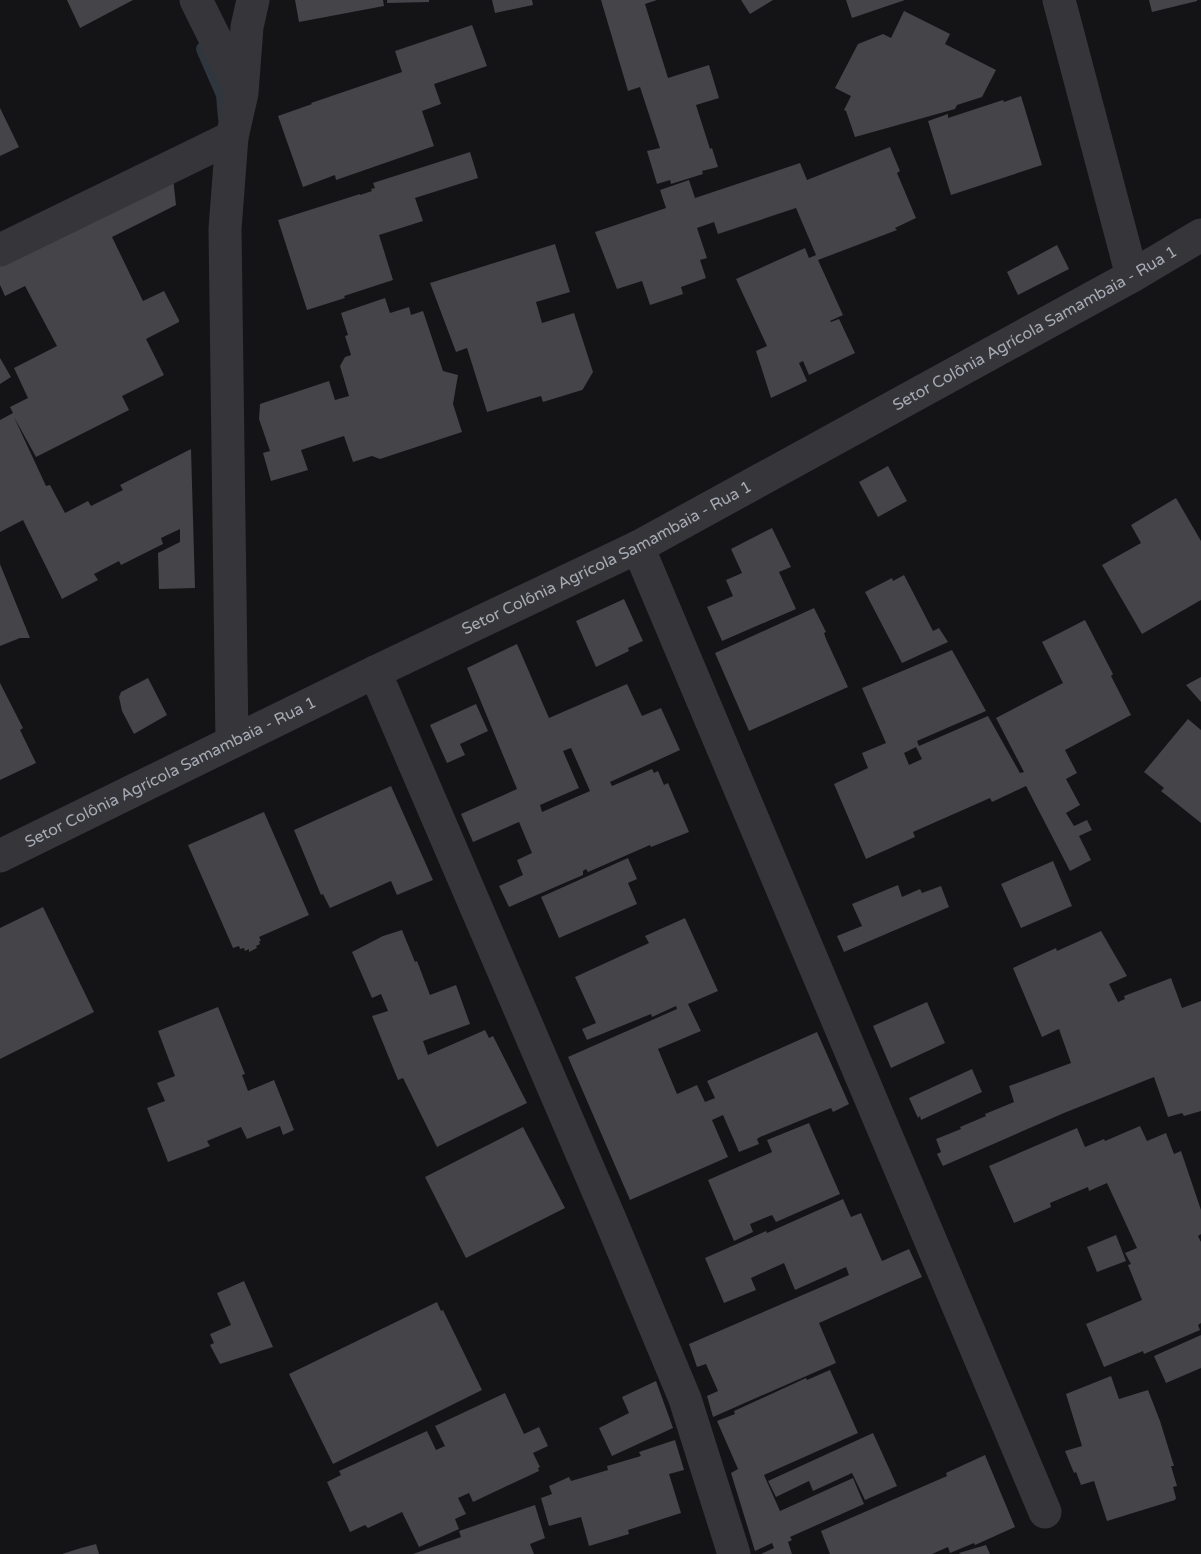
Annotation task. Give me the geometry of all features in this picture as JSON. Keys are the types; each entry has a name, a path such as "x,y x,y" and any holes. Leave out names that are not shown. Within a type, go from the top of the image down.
{"street":[{"path":"196,0 242,93"},
{"path":"232,742 225,229 232,137 242,93 247,27 253,0"},
{"path":"1059,0 1132,276"},
{"path":"0,250 232,137"},
{"name":"Setor Colônia Agrícola Samambaia - Rua 1","path":"0,856 375,672 638,547 1132,276 1201,235"},
{"path":"638,547 1045,1512"},
{"path":"375,672 685,1399 734,1554"}],"building":[{"path":"67,0 133,0 80,28"},
{"path":"295,0 383,0 384,6 299,22"},
{"path":"387,0 429,0 429,2 387,3"},
{"path":"492,0 532,0 533,5 495,13"},
{"path":"601,0 657,0 645,4 668,78 709,65 719,98 696,105 718,167 671,184 670,180 657,184 647,151 660,148 640,87 628,91"},
{"path":"741,0 773,0 750,14"},
{"path":"846,0 905,0 852,18"},
{"path":"1149,0 1197,0 1197,1 1152,12"},
{"path":"904,11 950,34 945,44 996,70 982,97 957,105 955,109 855,137 844,110 851,96 835,88 858,44 883,34 891,38"},
{"path":"472,25 487,66 434,84 441,104 422,111 434,146 336,180 335,175 303,187 278,116 402,72 395,51"},
{"path":"1021,96 1042,165 951,195 928,121 948,114 948,118"},
{"path":"0,108 19,147 0,156"},
{"path":"890,147 900,171 897,173 916,218 895,228 897,230 818,260 843,315 830,321 839,319 855,353 809,375 803,361 799,363 807,381 771,398 756,351 767,346 736,279 805,248 809,258 816,255 796,208 718,234 714,222 697,228 707,258 700,260 706,278 681,287 683,294 650,305 642,281 617,289 595,232 666,208 660,190 689,180 695,198 800,163 807,180"},
{"path":"470,152 478,178 415,198 423,221 379,235 393,280 307,310 278,220 372,191 371,189 375,188 373,183"},
{"path":"173,178 176,205 112,237 143,301 164,291 179,320 146,339 164,375 122,396 129,410 36,457 14,417 46,486 50,485 65,513 88,501 91,506 123,490 120,485 191,449 195,588 159,589 158,553 180,542 180,529 161,538 163,544 121,565 119,561 94,574 98,580 62,599 23,520 0,532 0,420 13,413 10,407 28,398 14,368 57,346 25,286 5,296 0,285 0,264"},
{"path":"555,244 570,292 536,302 542,323 574,313 593,372 582,390 543,402 541,396 487,412 467,348 456,352 430,283"},
{"path":"1057,245 1069,269 1018,295 1007,272"},
{"path":"385,298 390,313 409,307 411,315 423,311 443,371 458,375 453,404 462,432 380,459 372,456 353,462 344,436 301,450 308,470 271,481 263,453 270,451 259,419 260,404 329,381 335,400 349,396 340,366 345,357 351,355 341,313"},
{"path":"0,358 11,377 0,384"},
{"path":"888,466 907,501 878,517 859,482"},
{"path":"1176,498 1201,541 1201,600 1142,634 1102,565 1141,543 1131,525"},
{"path":"772,528 791,567 779,572 796,609 722,641 707,607 733,596 726,580 742,573 731,549"},
{"path":"0,564 30,638 20,638 0,646"},
{"path":"904,575 933,631 939,628 948,642 902,663 865,592 892,578 893,581"},
{"path":"624,599 643,641 628,648 629,651 596,667 576,621"},
{"path":"814,608 848,687 749,731 715,653"},
{"path":"1085,620 1131,715 1065,750 1077,773 1066,779 1080,805 1066,813 1074,826 1087,820 1092,830 1079,836 1091,860 1070,871 1026,786 992,802 990,798 913,832 915,837 866,859 834,784 868,768 862,753 886,743 862,688 952,650 986,711 917,741 919,746 988,716 1020,773 1024,772 996,718 1063,683 1042,642","holes":["916,747 922,759 909,765 904,753"]},
{"path":"517,644 549,718 627,684 642,716 661,708 680,750 610,782 612,786 652,769 654,773 658,771 664,785 668,783 689,832 651,847 650,845 588,872 586,869 583,875 509,907 499,886 523,875 517,860 532,853 519,822 473,842 461,814 517,789 467,668","holes":["571,748 590,791 542,812 540,805 579,788 563,751"]},
{"path":"1201,677 1201,702 1186,685"},
{"path":"148,678 167,715 134,734 122,711 119,697 121,692"},
{"path":"0,683 23,728 20,730 36,763 0,780"},
{"path":"476,704 488,731 460,744 465,755 447,763 430,725"},
{"path":"1188,719 1201,730 1201,823 1161,791 1164,788 1144,772"},
{"path":"391,786 433,880 397,895 391,881 330,908 323,894 321,895 294,830"},
{"path":"264,812 309,915 259,937 260,944 249,952 249,949 245,951 239,946 233,948 188,845"},
{"path":"628,858 637,879 628,883 637,904 559,938 541,897"},
{"path":"1053,861 1072,906 1021,928 1001,884"},
{"path":"898,885 902,897 920,889 922,893 941,886 949,907 844,952 837,936 862,926 852,904"},
{"path":"43,907 94,1012 0,1059 0,928"},
{"path":"685,918 718,991 688,1004 701,1031 658,1049 677,1094 697,1085 705,1102 715,1098 707,1081 817,1032 849,1104 833,1112 831,1108 760,1137 757,1139 759,1144 739,1152 723,1115 712,1120 728,1157 630,1200 568,1057 677,1009 676,1006 652,1017 651,1014 587,1040 582,1029 596,1023 575,977 649,943 645,936"},
{"path":"402,930 430,995 456,985 470,1024 423,1041 428,1055 485,1030 489,1038 493,1036 527,1103 437,1147 403,1078 398,1080 372,1016 388,1011 381,994 372,998 352,952 383,936"},
{"path":"1101,931 1127,976 1109,984 1118,1002 1125,999 1124,996 1171,978 1182,1008 1201,1001 1201,1111 1184,1116 1182,1113 1168,1117 1154,1077 1064,1113 943,1166 937,1154 941,1152 936,1139 1014,1102 1009,1086 1071,1063 1059,1029 1042,1037 1013,968"},
{"path":"927,1002 945,1043 891,1068 873,1026"},
{"path":"218,1007 245,1074 242,1075 248,1091 274,1080 294,1130 283,1135 280,1126 247,1139 241,1127 207,1141 210,1146 168,1162 147,1108 165,1101 157,1083 175,1076 158,1031"},
{"path":"972,1069 982,1092 921,1120 920,1116 918,1118 909,1098"},
{"path":"809,1123 840,1194 776,1222 772,1215 750,1224 753,1232 734,1241 708,1180 772,1152 767,1140"},
{"path":"1140,1126 1147,1141 1166,1133 1174,1154 1181,1151 1201,1210 1201,1234 1198,1236 1201,1242 1201,1323 1198,1325 1200,1330 1144,1354 1143,1351 1104,1367 1086,1324 1142,1300 1128,1265 1131,1264 1125,1253 1137,1248 1107,1183 1089,1191 1088,1187 1050,1203 1051,1207 1014,1223 989,1166 1077,1128 1085,1147"},
{"path":"523,1127 565,1208 466,1258 425,1177"},
{"path":"843,1199 851,1217 861,1213 882,1261 909,1249 922,1277 819,1323 836,1363 713,1417 707,1396 718,1391 706,1364 697,1367 689,1344 849,1275 846,1267 795,1290 784,1263 751,1278 756,1290 724,1303 705,1258"},
{"path":"1116,1235 1126,1261 1097,1272 1087,1247"},
{"path":"244,1281 273,1347 220,1364 210,1345 214,1343 210,1334 231,1325 217,1293"},
{"path":"437,1302 482,1390 333,1464 289,1374"},
{"path":"1201,1335 1201,1368 1166,1383 1154,1356"},
{"path":"830,1370 858,1433 764,1475 780,1511 853,1478 864,1504 790,1537 792,1540 788,1542 792,1554 761,1554 774,1548 772,1543 755,1551 731,1473 738,1469 717,1421 806,1378 807,1380"},
{"path":"1111,1376 1119,1399 1148,1390 1174,1466 1171,1466 1177,1486 1173,1487 1175,1500 1107,1521 1094,1481 1081,1485 1065,1451 1082,1446 1066,1394"},
{"path":"656,1381 673,1428 612,1456 599,1428 629,1413 622,1397"},
{"path":"505,1393 524,1434 539,1427 548,1446 533,1453 540,1467 539,1471 473,1502 469,1493 458,1498 466,1514 455,1519 459,1529 419,1547 402,1512 368,1528 365,1525 350,1532 327,1482 341,1475 339,1471 427,1431 436,1450 445,1446 435,1426"},
{"path":"873,1433 897,1486 865,1500 852,1473 813,1491 809,1481 776,1497 768,1481"},
{"path":"675,1440 684,1470 669,1474 681,1513 628,1530 629,1534 589,1546 581,1517 549,1526 541,1498 552,1494 549,1486 569,1477 571,1481 608,1470 607,1466 641,1456 639,1452"},
{"path":"985,1455 1015,1527 975,1545 974,1543 950,1553 948,1547 932,1554 830,1554 821,1531 947,1476 946,1473"},
{"path":"535,1505 545,1538 530,1544 534,1554 413,1554 461,1537 459,1531"},
{"path":"96,1544 99,1554 62,1554 81,1548"},
{"path":"986,1545 990,1554 959,1553"}],"waterway":[{"path":"203,49 223,95 225,118"}]}
